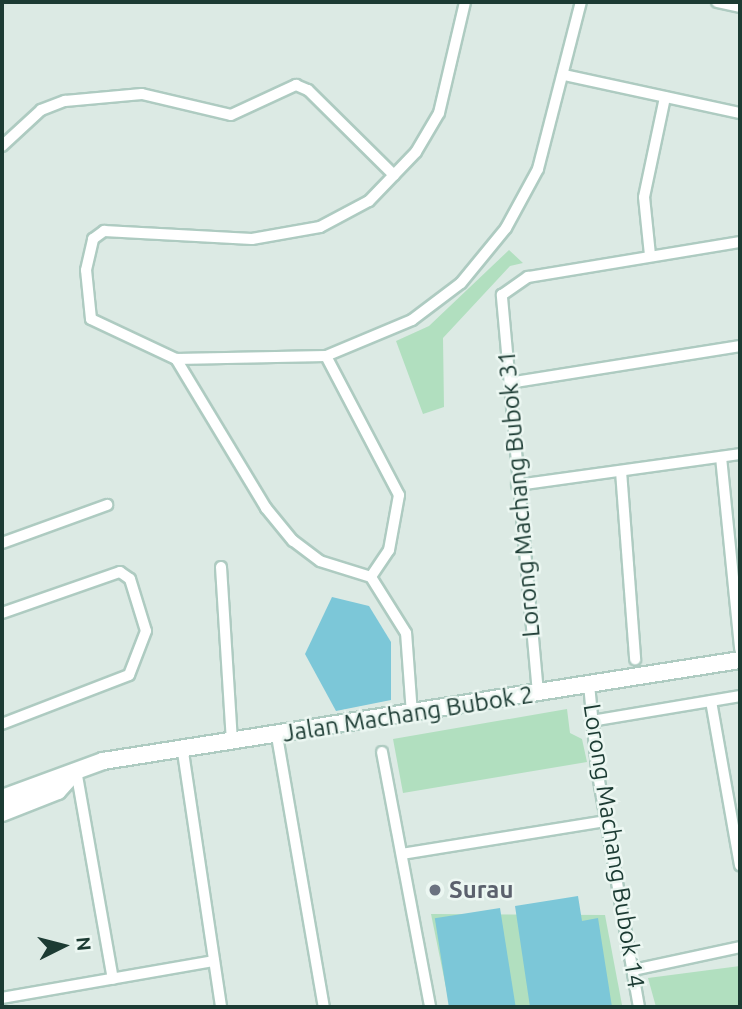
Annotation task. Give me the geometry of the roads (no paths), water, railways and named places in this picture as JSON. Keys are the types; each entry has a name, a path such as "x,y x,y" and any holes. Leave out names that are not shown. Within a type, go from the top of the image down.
{"street":[{"path":"465,2 439,113 394,175 347,214 285,234 189,237 120,227 93,239 86,270 91,319 176,359 326,356 412,320 487,256 538,169 581,2"},
{"path":"718,2 740,7"},
{"path":"564,75 740,113"},
{"path":"2,146 41,110 65,101 142,94 231,115 296,85 309,90 394,175"},
{"path":"665,97 645,197 650,255 740,242"},
{"name":"Lorong Machang Bubok 31","path":"538,693 517,485 502,295 528,277 650,255"},
{"path":"509,383 740,346"},
{"path":"326,356 399,495 389,550 371,577"},
{"path":"176,359 266,508 293,541 320,561 371,577 406,634 412,714"},
{"path":"517,485 740,454"},
{"path":"721,457 740,649"},
{"path":"621,471 635,659"},
{"path":"2,543 107,505"},
{"path":"221,567 232,743"},
{"path":"2,613 120,572 130,579 146,631 134,670 2,724"},
{"name":"Jalan Machang Bubok 2","path":"2,798 103,761 183,752 740,660"},
{"name":"Lorong Machang Bubok 14","path":"589,684 591,721 606,821 639,1007"},
{"path":"591,721 740,696"},
{"path":"710,701 734,799 740,865"},
{"path":"277,736 324,1007"},
{"path":"183,752 220,1007"},
{"path":"382,752 430,1007"},
{"path":"76,771 113,979"},
{"name":"Jalan Machang Bubok 2","path":"2,813 58,791 76,771"},
{"path":"402,854 606,821"},
{"path":"633,970 740,947"},
{"path":"2,998 214,961"}],"water":[{"path":"332,597 369,606 391,642 391,700 336,711 305,654"},
{"path":"578,896 582,921 598,918 612,1007 530,1007 515,906"},
{"path":"500,908 516,1007 449,1007 435,918"}],"place":[{"name":"Surau","path":"435,890"}]}
